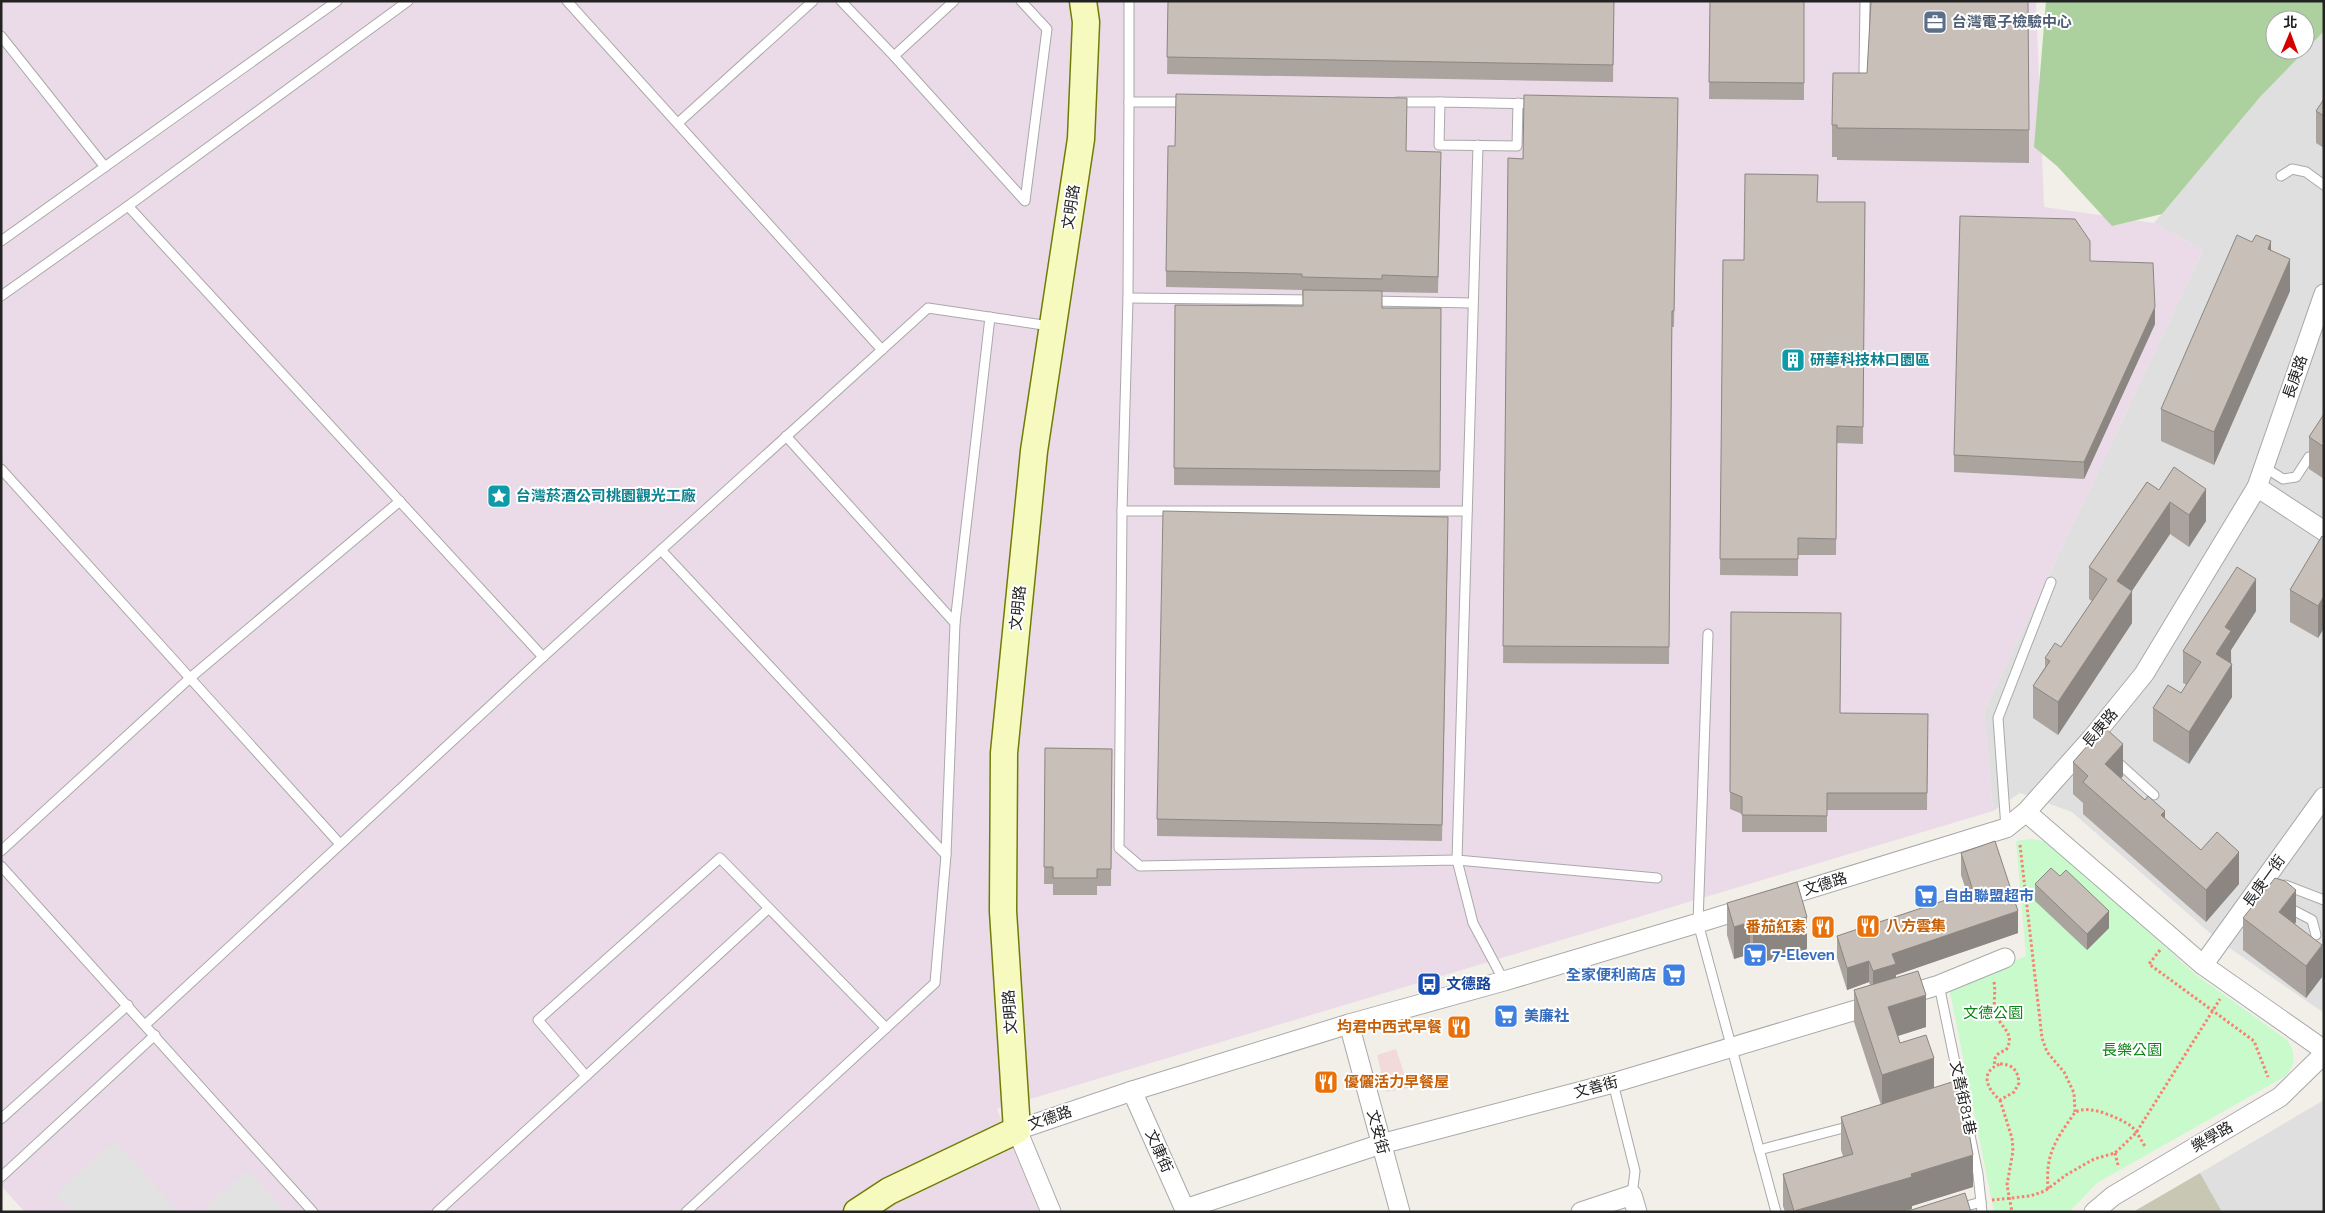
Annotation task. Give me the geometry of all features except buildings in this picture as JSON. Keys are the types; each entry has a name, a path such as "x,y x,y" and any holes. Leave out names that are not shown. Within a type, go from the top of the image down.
{"street":[{"name":"文明路","path":"1051,1212 1017,1130 1003,911 1004,753 1034,451 1081,139 1086,22 1083,1"},
{"name":"長庚路","path":"2026,812 2095,741 2144,674 2257,487 2324,294"},
{"path":"2257,487 2324,531"},
{"name":"長庚一街","path":"2204,966 2258,896 2266,878 2324,797"},
{"name":"文德路","path":"858,1212 889,1190 1017,1130 1132,1091 1349,1024 1504,981 2006,828 2026,812"},
{"path":"2026,812 2204,966 2324,1050"},
{"name":"文善街","path":"1185,1210 1381,1144 1613,1082 1939,985 1997,962"},
{"name":"文安街","path":"1349,1024 1400,1212"},
{"name":"樂學路","path":"2094,1212 2113,1196 2280,1097 2324,1054"},
{"name":"文康街","path":"1132,1091 1185,1210"},
{"path":"1582,1212 1634,1203"}],"lane":[{"path":"1,241 337,1"},
{"path":"1,296 128,206 408,1"},
{"path":"567,1 882,350"},
{"path":"678,123 812,1"},
{"path":"841,1 894,56 1025,200 1047,29 1022,1"},
{"path":"894,56 954,1"},
{"path":"1129,1 1128,298 1122,511 1119,848 1140,866 1457,860 1657,878"},
{"path":"1864,1 1864,71"},
{"path":"1,36 105,167"},
{"path":"1129,102 1197,102"},
{"path":"1391,102 1547,104"},
{"path":"1440,102 1439,145 1518,146 1518,103"},
{"path":"1478,145 1457,860 1473,923 1504,981"},
{"path":"2281,176 2292,169 2306,172 2324,185"},
{"path":"128,206 543,657"},
{"path":"1128,298 1325,301"},
{"path":"1364,301 1472,303"},
{"path":"146,1025 543,657 928,308 1053,326"},
{"path":"686,1212 935,983 946,855 955,623 990,317"},
{"path":"786,436 955,623"},
{"path":"2264,467 2284,479 2296,477 2309,457"},
{"path":"1,469 340,844"},
{"path":"1,851 190,678 400,501"},
{"path":"1122,511 1467,511"},
{"path":"661,550 946,855"},
{"path":"2006,828 1998,718 2051,582"},
{"path":"1708,634 1698,923 1776,1212"},
{"path":"2110,755 2154,795"},
{"path":"586,1076 538,1020 720,858 886,1028"},
{"path":"1,866 313,1212"},
{"path":"2266,878 2324,900"},
{"path":"2280,905 2312,920 2316,935"},
{"path":"437,1212 768,909"},
{"name":"文善街81巷","path":"1939,985 1958,1097 1978,1174 1982,1212"},
{"path":"1,1120 128,1005"},
{"path":"1,1178 155,1036"},
{"path":"1613,1082 1635,1171 1634,1203"},
{"path":"1759,1150 1861,1123"},
{"path":"1946,1212 1981,1202"}],"path":[{"path":"2020,845 2042,1038 2047,1052 2064,1072 2074,1093 2075,1112 2056,1140 2048,1158 2048,1189"},
{"path":"2160,950 2149,964 2254,1041 2268,1077"},
{"path":"1995,1066 1995,1058 2009,1045 2010,1033 1996,1016 1995,987 1997,962"},
{"path":"1981,1202 2030,1196 2048,1189 2066,1175 2094,1159 2115,1153 2136,1133 2220,998"},
{"path":"2000,1100 2014,1092 2017,1088 2019,1078 2010,1065 2000,1064 1995,1066 1988,1074 1987,1085 2000,1100 2012,1138 2013,1151 2007,1185 2012,1212"},
{"path":"2075,1112 2089,1108 2132,1127 2146,1148"},
{"path":"2115,1153 2118,1165"}],"shaded area":[{"path":"1,1 2036,1 2044,207 2154,223 2203,250 1984,712 1993,811 997,1109 1039,1212 25,1212 1,1186"},
{"path":"2324,21 2324,1013 2218,940 2072,812 2020,793 1993,811 1984,712 2203,250 2154,223 2291,60 2315,60 2315,35"},
{"path":"1396,1049 1409,1088 1386,1092 1377,1055"},
{"path":"2324,1100 2324,1212 2222,1212 2200,1173"},
{"path":"115,1141 178,1212 72,1212 56,1194"},
{"path":"247,1170 285,1212 201,1212"},
{"path":"2200,1173 2222,1212 2133,1212"}],"green space":[{"path":"2046,1 2324,1 2324,31 2315,40 2315,10 2265,10 2265,60 2296,60 2260,97 2162,214 2112,226 2057,166 2034,147"},
{"name":"長樂公園","path":"2030,839 2044,841 2057,849 2195,974 2286,1039 2292,1049 2294,1059 2291,1069 2284,1077 2097,1183 2069,1212 1994,1212 1949,987 2026,956 2016,841"}],"place":[{"name":"台灣電子檢驗中心","path":"1935,22"},
{"name":"研華科技林口園區","path":"1793,360"},
{"name":"台灣菸酒公司桃園觀光工廠","path":"499,496"},
{"name":"自由聯盟超市","path":"1926,896"},
{"name":"八方雲集","path":"1868,926"},
{"name":"番茄紅素","path":"1823,927"},
{"name":"7-Eleven","path":"1755,955"},
{"name":"全家便利商店","path":"1674,975"},
{"name":"文德路","path":"1429,984"},
{"name":"美廉社","path":"1506,1016"},
{"name":"均君中西式早餐","path":"1459,1027"},
{"name":"優儷活力早餐屋","path":"1326,1082"}],"park label":[{"name":"文德公園","path":"1993,1013"}]}
